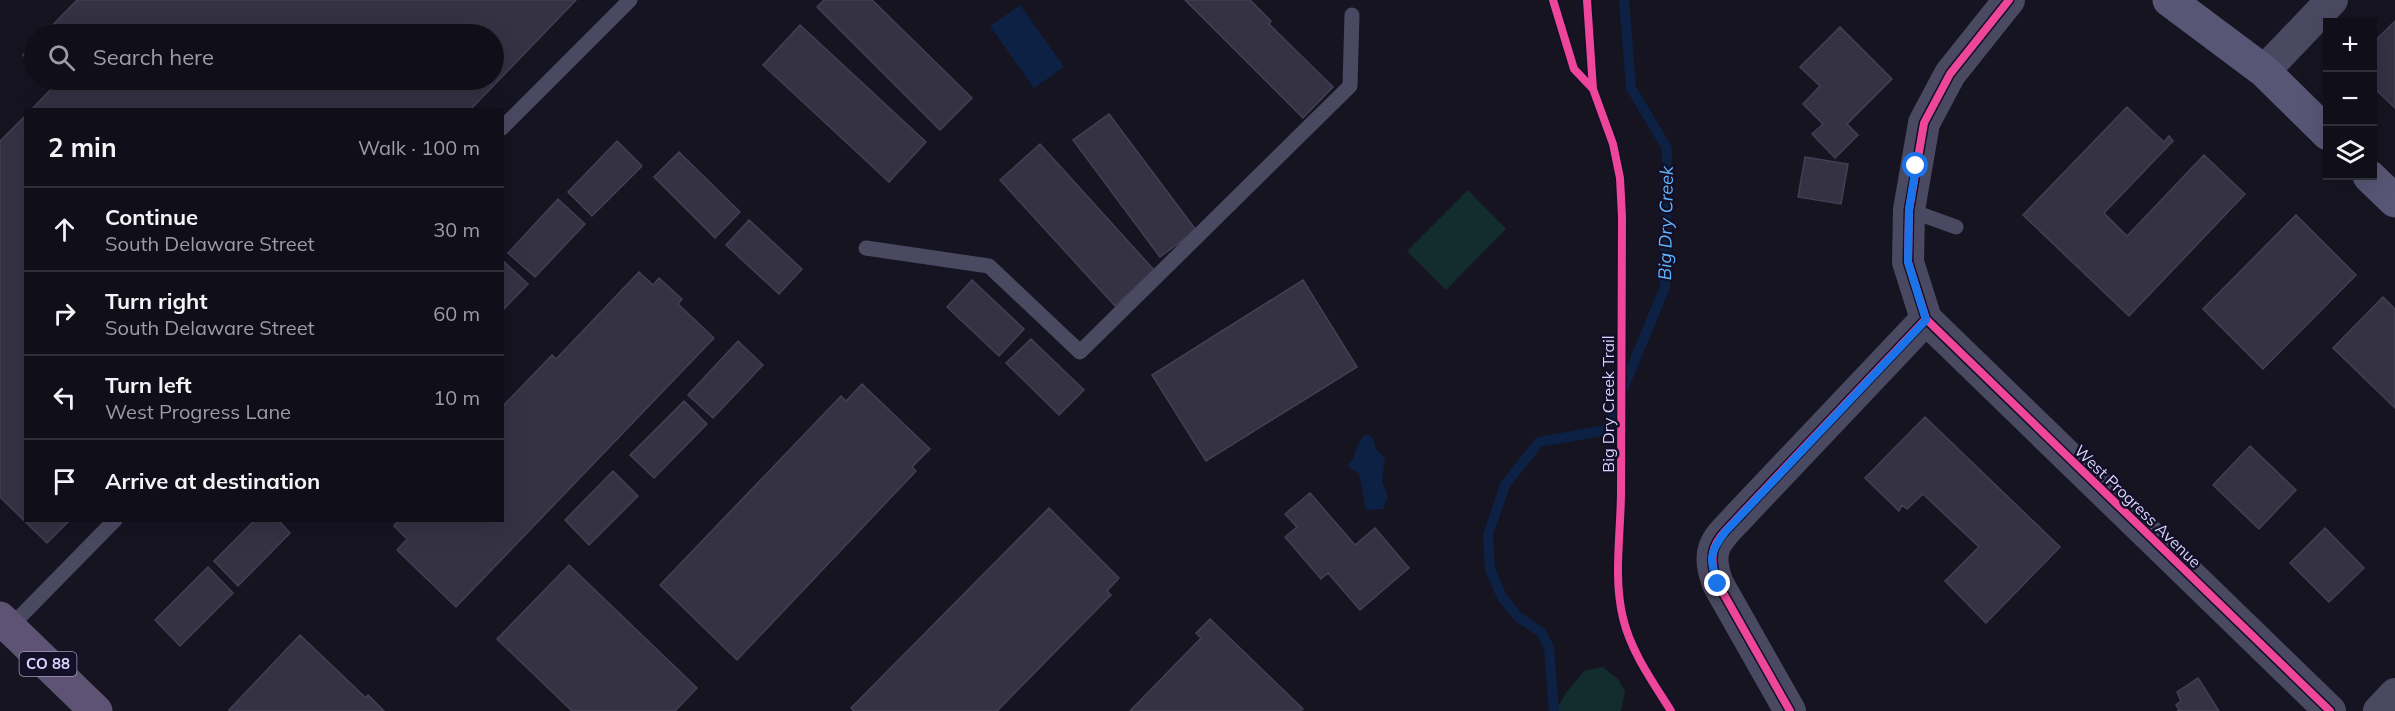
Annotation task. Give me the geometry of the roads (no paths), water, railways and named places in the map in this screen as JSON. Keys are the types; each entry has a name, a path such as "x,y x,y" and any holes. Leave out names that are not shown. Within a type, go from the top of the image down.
{"main road":[{"name":"CO 88","path":"5,622 96,711"}],"street":[{"path":"1790,711 1718,584 1711,567 1712,553 1725,532 1745,510 1926,320 1908,262 1909,210 1923,123 1950,74 2009,0"},
{"path":"2169,0 2188,10 2264,71 2323,129"},
{"path":"2264,71 2332,0"},
{"path":"2373,180 2395,201"},
{"name":"West Progress Avenue","path":"1926,320 2330,711"},
{"path":"2379,711 2395,694"}],"lane":[{"path":"504,127 630,0"},
{"path":"866,248 989,266 1080,352 1350,86 1352,15"},
{"path":"1909,210 1956,226"},
{"path":"5,622 113,522"}],"water":[{"path":"1020,5 1064,67 1034,88 990,26"},
{"path":"1366,434 1373,438 1376,449 1385,459 1382,481 1388,497 1383,509 1366,510 1359,473 1349,468 1348,464 1353,459 1359,442"}],"waterway":[{"name":"Big Dry Creek","path":"1554,711 1549,648 1542,633 1517,616 1502,597 1490,569 1488,535 1505,485 1539,442 1606,430 1665,287 1667,148 1631,88 1624,0"}]}
